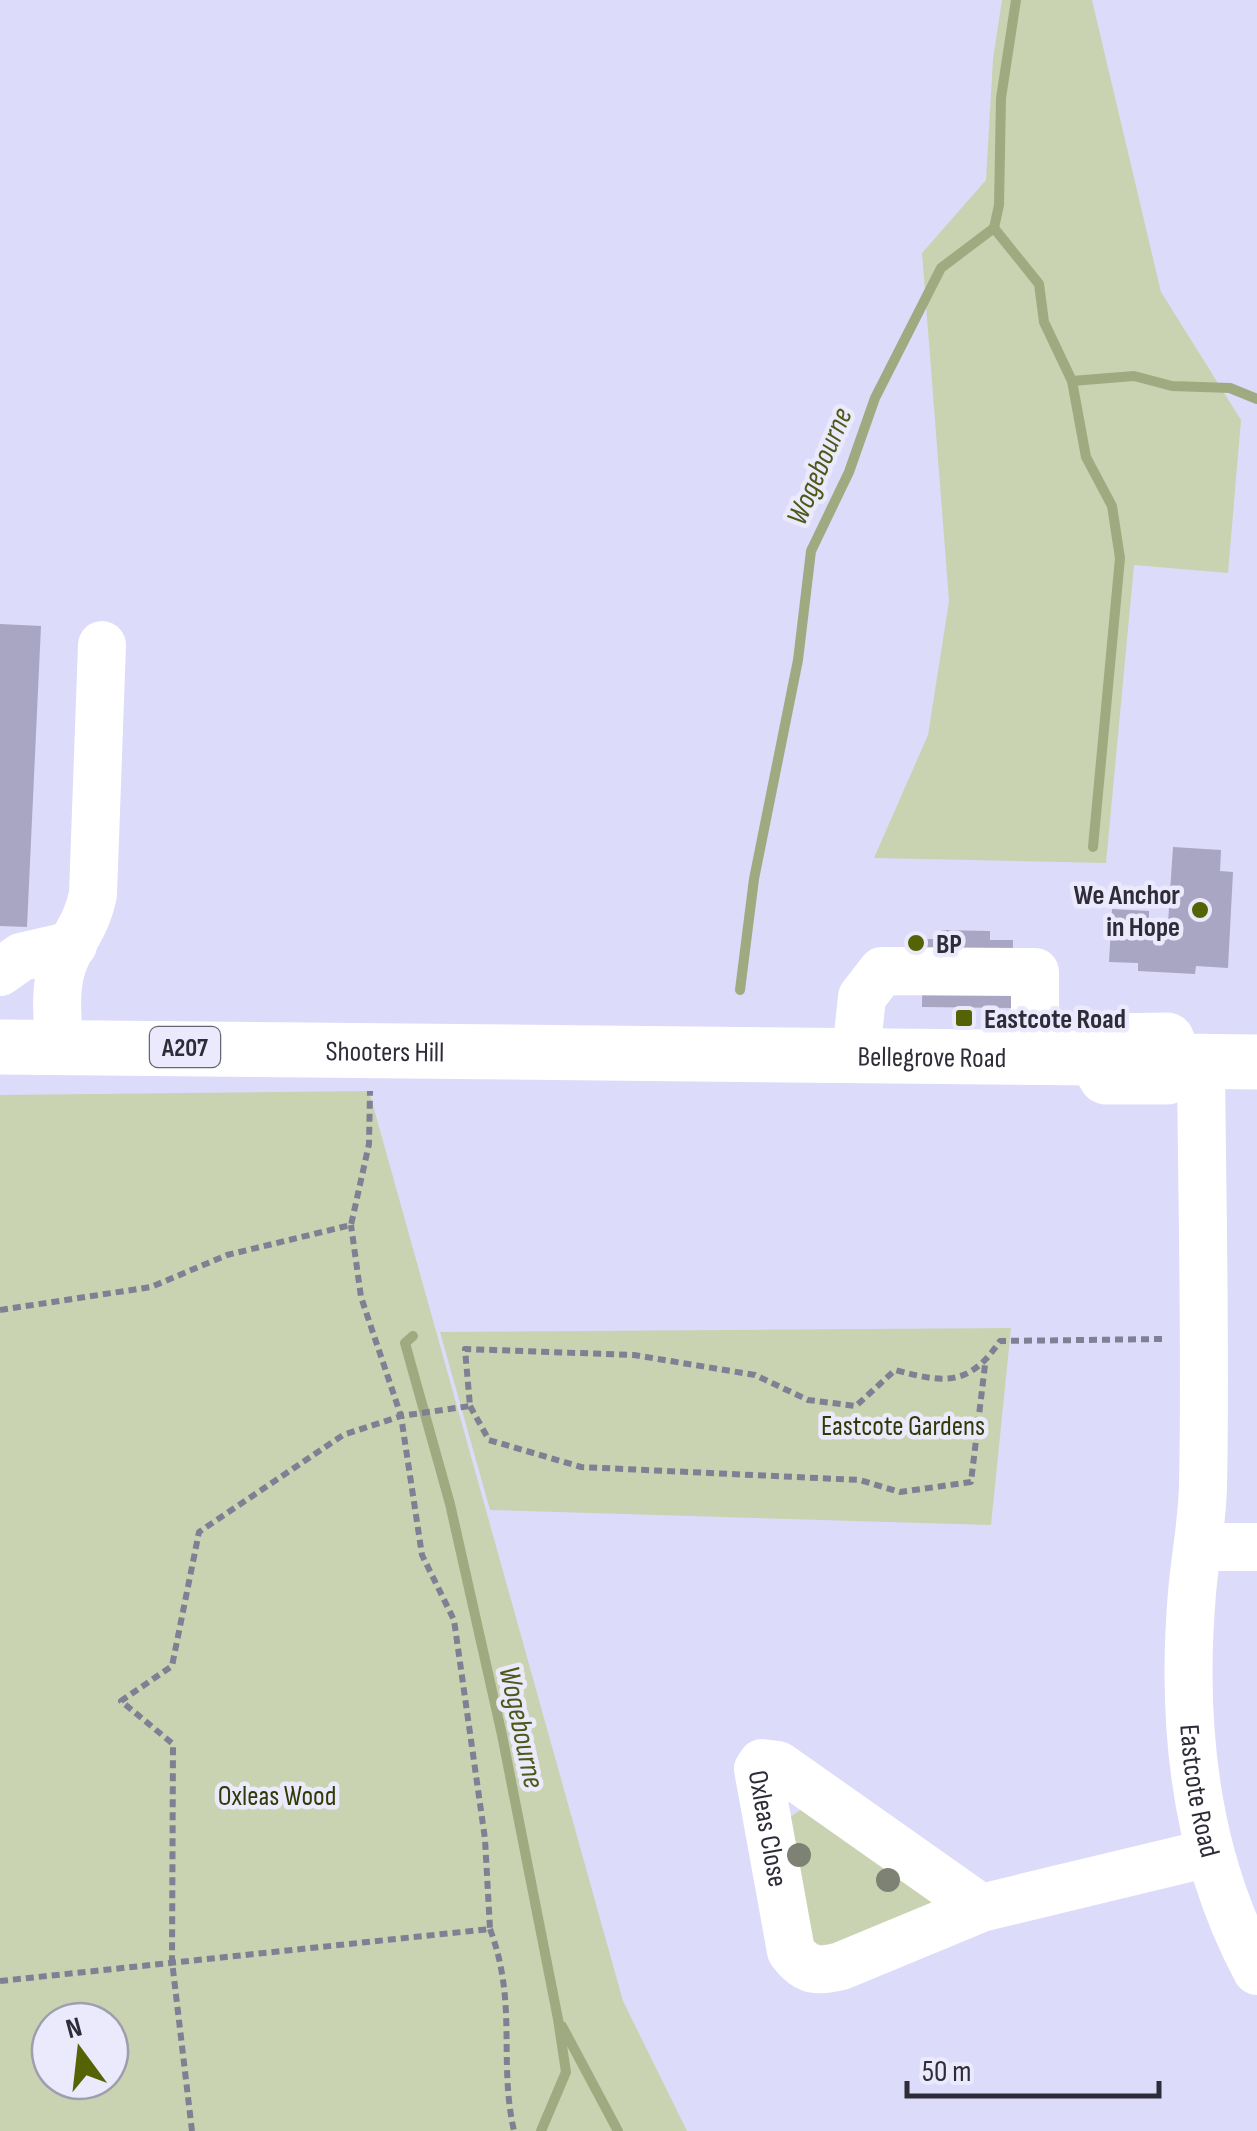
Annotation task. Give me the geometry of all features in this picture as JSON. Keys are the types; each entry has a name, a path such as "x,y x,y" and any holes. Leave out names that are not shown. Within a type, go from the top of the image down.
{"main road":[{"name":"Bellegrove Road","path":"769,1053 1095,1058 1106,1041 1167,1040 1188,1061 1257,1062"},
{"name":"Shooters Hill","path":"0,1047 769,1053"}],"street":[{"path":"59,1046 58,992 73,945 87,924 93,894 102,645"},
{"path":"2,969 45,948 73,945"},
{"path":"856,1054 862,997 882,971 1035,972 1034,1058"},
{"name":"Eastcote Road","path":"1188,1061 1203,1492 1192,1595 1192,1730 1199,1809 1209,1853 1223,1897 1257,1971"},
{"path":"1198,1547 1257,1547"},
{"name":"Oxleas Close","path":"981,1908 778,1765 762,1763 758,1769 791,1951 802,1965 818,1972 981,1908 1209,1853"}],"path":[{"path":"370,1090 369,1144 351,1225 361,1297 401,1416 422,1554 454,1620 485,1839 490,1929 504,1967 510,2029 508,2102 514,2131"},
{"path":"0,1310 151,1287 227,1255 351,1225"},
{"path":"985,1364 942,1382 895,1370 856,1406 808,1400 755,1375 634,1355 465,1349 470,1406 489,1440 582,1466 860,1480 900,1492 972,1482 985,1364 1000,1341 1172,1338"},
{"path":"192,2131 172,1961 173,1744 122,1701 172,1666 199,1532 342,1435 401,1416 470,1406"},
{"path":"0,1981 490,1929"}],"green space":[{"path":"1002,0 1092,0 1161,292 1241,420 1228,573 1134,565 1106,863 874,858 928,735 949,601 922,253 986,180 993,59"},
{"name":"Oxleas Wood","path":"369,1091 623,2001 687,2131 0,2131 0,1095"},
{"name":"Eastcote Gardens","path":"1011,1328 991,1525 490,1510 440,1332"},
{"path":"805,1807 951,1906 829,1949 808,1939 787,1819"}],"building":[{"path":"0,624 41,626 27,927 0,926"},
{"name":"We Anchor in Hope","path":"1173,847 1221,850 1220,871 1233,872 1228,968 1196,966 1195,974 1138,971 1138,963 1109,962 1112,909 1149,911 1149,921 1168,923"},
{"path":"941,930 990,931 990,940 1013,940 1012,1008 922,1007 923,939 941,939"}],"waterway":[{"name":"Wogebourne","path":"740,990 754,879 798,660 811,551 849,472 875,398 941,268 994,228 999,205 1001,98 1016,0"},
{"path":"994,228 1039,284 1044,322 1072,381 1086,457 1112,506 1120,558 1093,847"},
{"path":"1072,381 1134,376 1172,386 1230,388 1257,399"},
{"name":"Wogebourne","path":"413,1336 405,1343 450,1504 502,1735 558,2019 566,2072 541,2131"},
{"path":"562,2026 618,2131"}],"place":[{"name":"We Anchor in Hope","path":"1200,910"},
{"name":"BP","path":"916,943"},
{"name":"Eastcote Road","path":"964,1018"}]}
